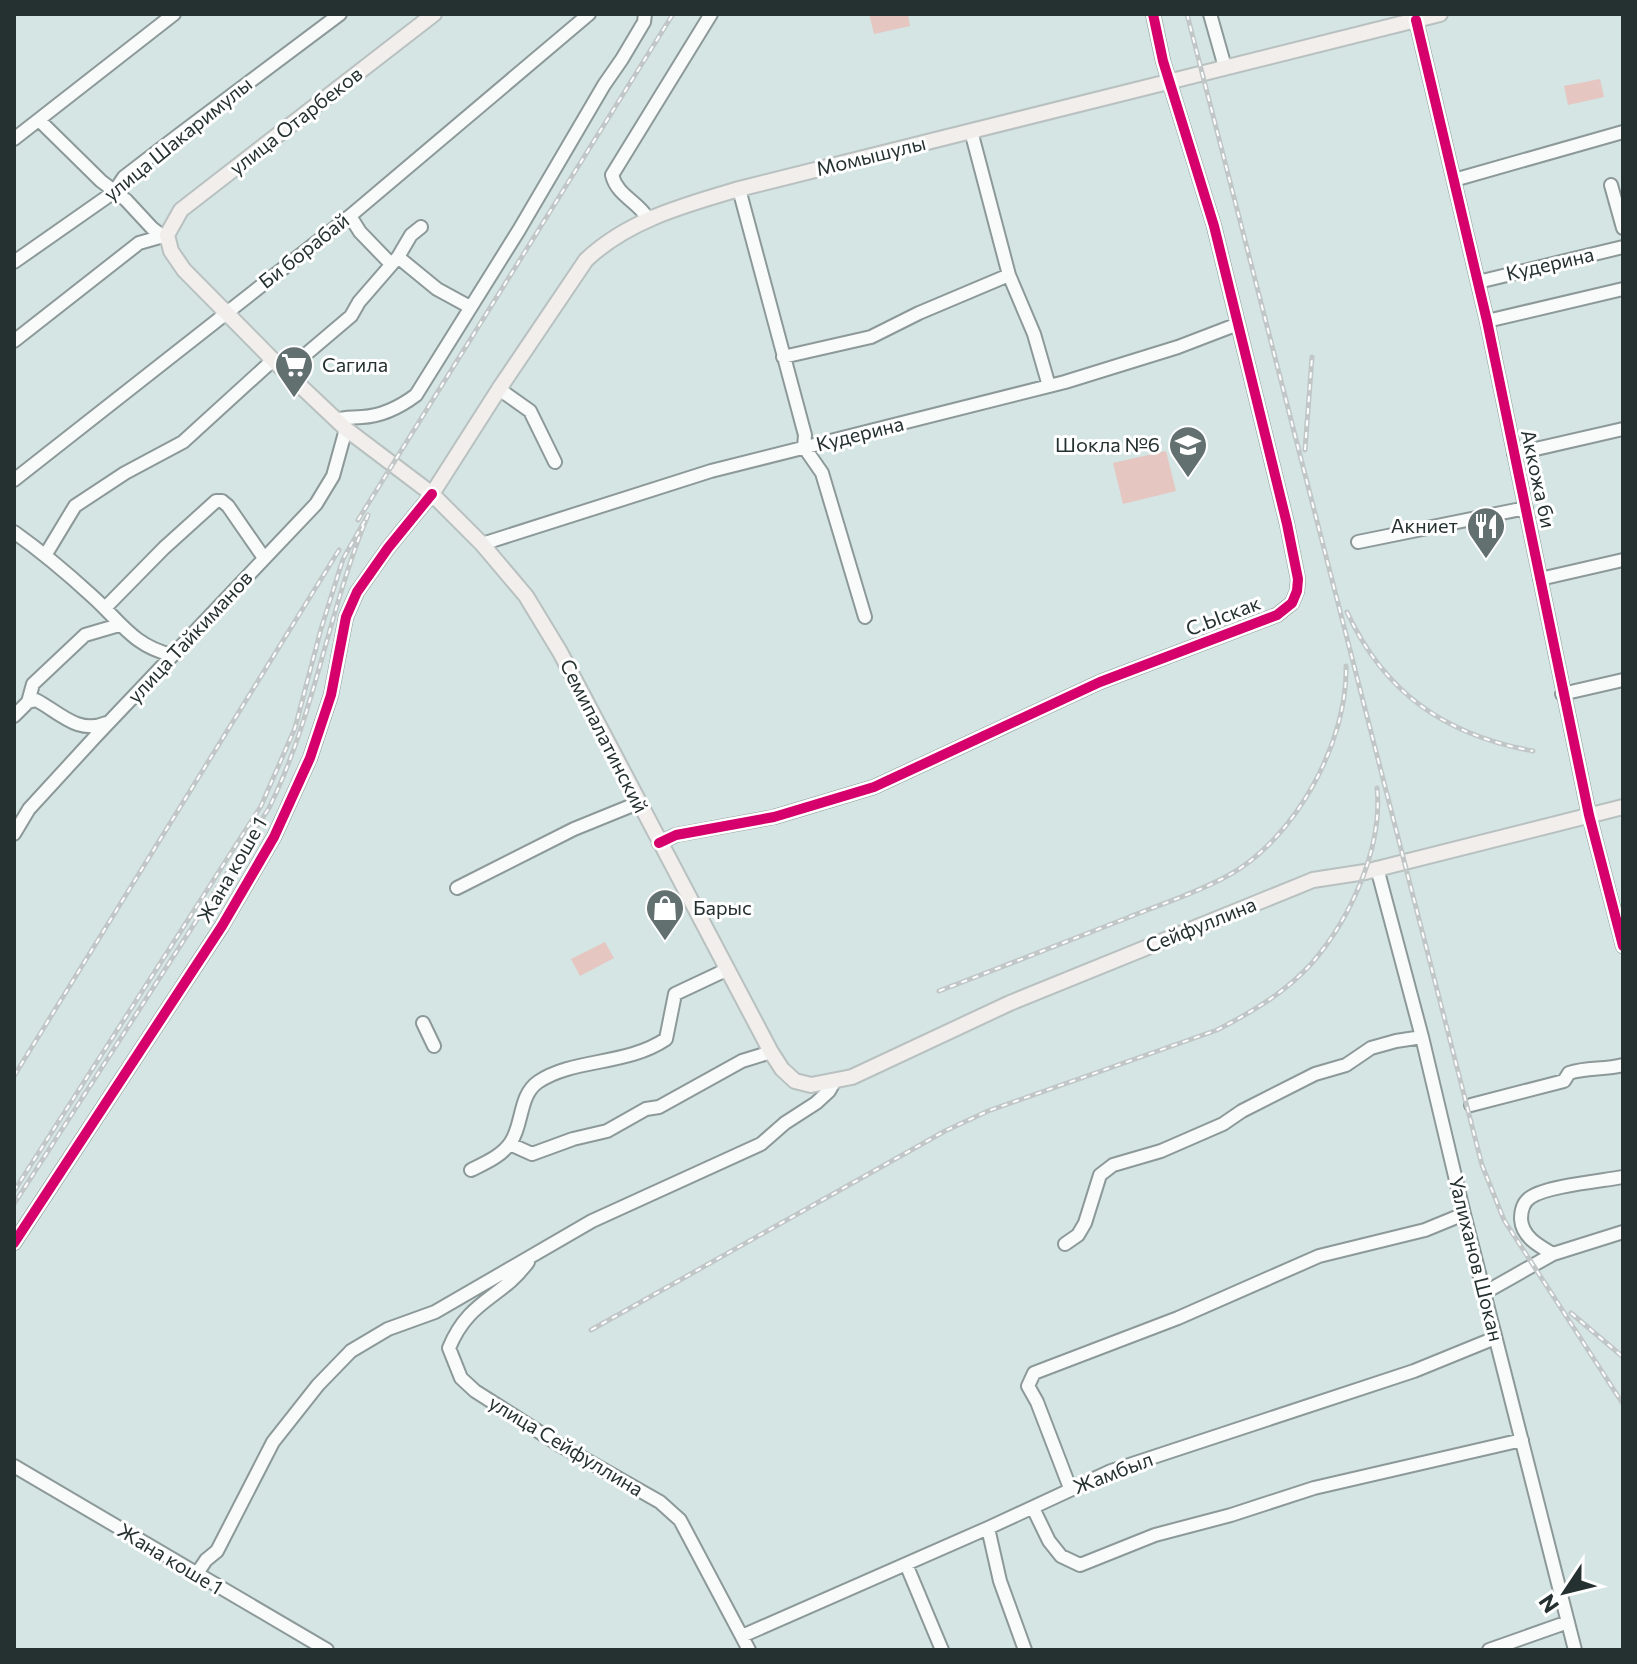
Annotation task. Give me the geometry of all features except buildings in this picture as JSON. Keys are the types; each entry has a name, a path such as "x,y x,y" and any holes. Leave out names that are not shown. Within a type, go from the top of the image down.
{"main road":[{"name":"улица Отарбеков","path":"165,235 181,210 434,14"},
{"name":"Момышулы","path":"432,494 586,260 601,246 648,219 739,189 1440,14"},
{"name":"Семипалатинский","path":"165,235 177,261 224,312 341,425 432,494 482,544 526,596 560,652 771,1052 795,1081"},
{"name":"Сейфуллина","path":"795,1081 811,1085 852,1077 1010,1003 1313,880 1377,868 1623,807"}],"street":[{"path":"14,139 174,14"},
{"name":"улица Шакаримулы","path":"14,262 114,192 124,177 340,14"},
{"name":"Би борабай","path":"14,480 350,216 589,14"},
{"path":"341,425 346,417 364,417 398,408 416,395 622,59 644,22 645,14"},
{"path":"648,219 614,184 612,175 711,14"},
{"name":"С.Ыскак","path":"659,843 676,835 774,817 874,787 1100,682 1285,610 1292,603 1298,579 1238,324 1214,226 1163,61 1153,14"},
{"path":"1210,14 1225,67"},
{"name":"Аккожа би","path":"1416,20 1487,321 1589,815 1623,946"},
{"path":"40,121 152,228 165,235"},
{"path":"971,131 1009,275 1034,334 1049,386"},
{"path":"1454,180 1623,132"},
{"path":"1611,185 1623,228"},
{"path":"739,189 805,435 804,447 822,473 865,617"},
{"path":"350,216 360,232 395,260 470,307"},
{"path":"285,372 351,316 411,235 421,227"},
{"path":"14,341 139,243 165,235"},
{"name":"Кудерина","path":"1478,282 1623,247"},
{"path":"783,357 871,337 1009,275"},
{"name":"Кудерина","path":"1487,321 1623,289"},
{"name":"Кудерина","path":"482,544 711,471 1049,386 1178,347 1238,324"},
{"path":"46,554 75,506 125,473 183,442 273,360"},
{"path":"499,389 530,411 555,462"},
{"name":"улица Тайкиманов","path":"14,834 29,809 316,504 333,476 341,425"},
{"path":"1514,454 1623,429"},
{"name":"Жана коше 1","path":"14,1243 222,926 274,837 310,758 331,695 346,617 357,592 432,494"},
{"path":"105,608 216,501 228,506 264,558"},
{"path":"1358,542 1526,508"},
{"path":"14,532 46,554 105,608 119,625 152,650 172,655"},
{"path":"1540,579 1623,560"},
{"path":"14,716 28,702 33,684 85,635 119,625"},
{"path":"1562,694 1623,680"},
{"path":"28,702 36,700 78,725 96,727 112,720"},
{"path":"457,888 574,829 638,803"},
{"name":"Уалиханов Шокан","path":"1377,868 1575,1650"},
{"path":"471,1170 495,1158 510,1144 532,1087 555,1073 652,1049 666,1039 675,994 726,970"},
{"path":"423,1023 434,1046"},
{"path":"1065,1244 1078,1235 1085,1223 1100,1175 1113,1165 1161,1151 1223,1124 1315,1074 1346,1065 1371,1048 1422,1037"},
{"path":"510,1144 532,1154 607,1131 646,1109 659,1107 742,1061 771,1052"},
{"path":"1471,1105 1564,1081 1569,1073 1583,1068 1604,1070 1623,1065"},
{"name":"улица Сейфуллина","path":"196,1575 217,1551 273,1442 290,1418 351,1351 388,1329 435,1312 592,1221 761,1144 785,1123 816,1103 834,1082"},
{"path":"1553,1254 1527,1236 1521,1223 1525,1202 1541,1192 1623,1177"},
{"path":"1070,1488 1028,1386 1034,1373 1178,1318 1319,1256 1425,1230 1464,1214"},
{"path":"1484,1293 1553,1254 1623,1232"},
{"name":"улица Сейфуллина","path":"532,1256 519,1275 470,1312 458,1327 449,1348 461,1378 475,1391 558,1444 660,1502 680,1520 749,1650"},
{"name":"Жамбыл","path":"742,1636 1111,1471 1414,1371 1495,1338"},
{"path":"1033,1508 1049,1541 1061,1556 1080,1565 1155,1535 1314,1488 1522,1440"},
{"name":"Жана коше 1","path":"14,1466 327,1650"},
{"path":"988,1528 1000,1581 1025,1650"},
{"path":"906,1564 942,1650"},
{"path":"1489,1650 1568,1622"}],"shaded area":[{"path":"869,14 908,14 910,26 874,34"},
{"path":"1600,79 1604,97 1568,105 1564,86"},
{"path":"1166,451 1176,491 1123,504 1113,463"},
{"path":"605,942 614,958 580,976 571,959"}],"railway":[{"path":"358,520 673,14"},
{"path":"1187,14 1482,1165 1504,1220 1623,1404"},
{"path":"1305,450 1312,357"},
{"path":"14,1191 261,806 295,728 343,559 368,515 342,588 298,736 269,808 14,1204"},
{"path":"14,1076 339,550"},
{"path":"1347,612 1380,666 1422,706 1446,722 1473,734 1533,751"},
{"path":"939,991 1192,893 1229,875 1253,858 1276,837 1296,812 1328,755 1338,725 1346,666"},
{"path":"591,1330 945,1131 988,1111 1217,1030 1268,1001 1312,963 1351,903 1375,834 1377,788"},
{"path":"1571,1313 1623,1357"}],"cycle path":[{"path":"659,843 676,835 774,817 874,787 1100,682 1277,615 1292,603 1298,579 1287,524 1214,226 1163,61 1153,14"},
{"path":"1416,20 1487,321 1589,815 1623,946"},
{"path":"14,1243 222,926 274,837 310,758 331,695 346,617 357,592 432,494"}],"place":[{"name":"Сагила","path":"294,399"},
{"name":"Шокла №6","path":"1188,479"},
{"name":"Акниет","path":"1486,560"},
{"name":"Барыс","path":"665,942"}]}
